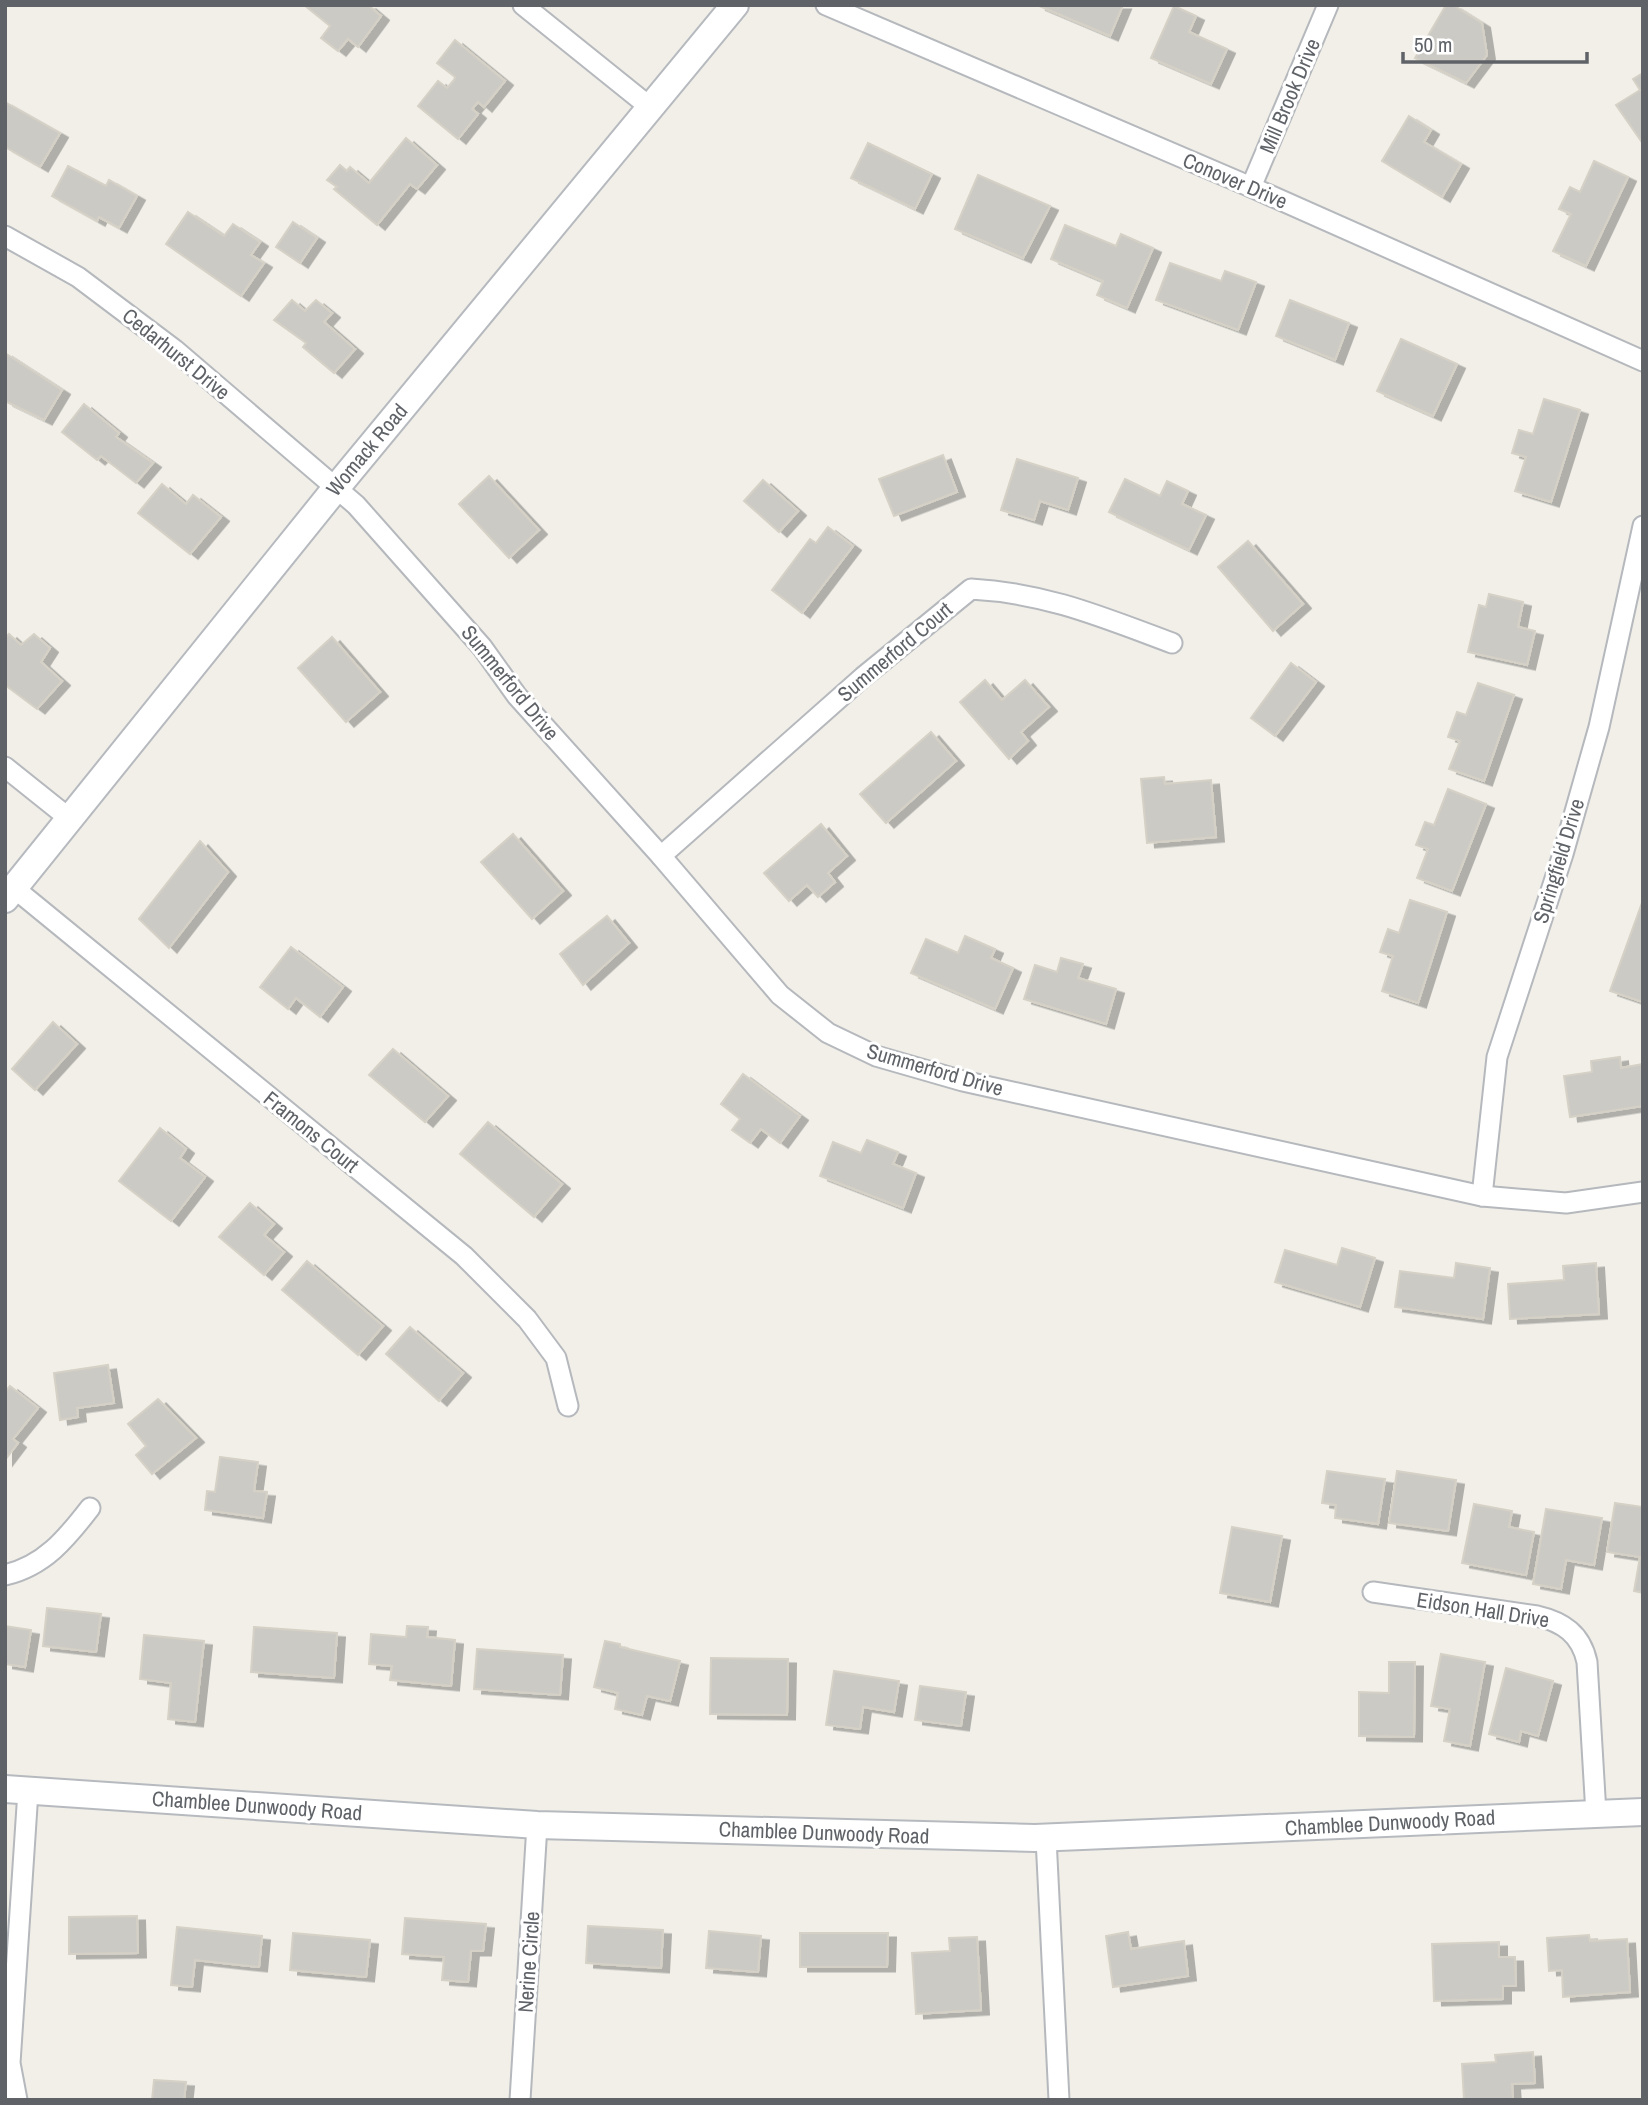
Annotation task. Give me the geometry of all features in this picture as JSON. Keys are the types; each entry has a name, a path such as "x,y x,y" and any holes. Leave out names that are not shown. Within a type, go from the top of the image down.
{"street":[{"path":"523,5 651,108"},
{"name":"Womack Road","path":"10,893 336,488 735,5"},
{"name":"Conover Drive","path":"826,5 1251,187 1643,361"},
{"name":"Mill Brook Drive","path":"1251,187 1328,5"},
{"name":"Cedarhurst Drive","path":"5,236 78,277 175,350 336,488"},
{"name":"Summerford Drive","path":"336,488 437,595 482,647 517,696 662,856 780,995 828,1033 876,1056 963,1081 1482,1196 1566,1203 1643,1192"},
{"name":"Springfield Drive","path":"1482,1196 1496,1057 1563,854 1595,740 1643,526"},
{"name":"Summerford Court","path":"662,856 863,677 971,589 1004,591 1067,603 1172,643"},
{"path":"5,767 70,819"},
{"name":"Framons Court","path":"10,893 464,1256 527,1319 556,1358 568,1406"},
{"path":"5,1575 28,1570 63,1543 90,1508"},
{"name":"Eidson Hall Drive","path":"1373,1592 1537,1616 1558,1623 1575,1634 1585,1650 1587,1662 1596,1814"},
{"path":"16,1790 10,2063 17,2100"},
{"name":"Chamblee Dunwoody Road","path":"16,1790 537,1825 1046,1838 1643,1812"},
{"name":"Nerine Circle","path":"520,2100 537,1825"},
{"path":"1046,1838 1059,2100"}],"building":[{"path":"304,5 368,5 381,16 358,47 348,39 338,51 321,38 330,26"},
{"path":"1037,5 1123,5 1110,36"},
{"path":"1446,5 1453,5 1482,23 1487,55 1466,83 1415,58"},
{"path":"1174,6 1196,16 1189,32 1227,49 1211,84 1151,58"},
{"path":"455,40 505,81 484,107 478,102 472,109 478,114 458,139 418,106 438,81 447,88 454,80 455,77 437,63"},
{"path":"1643,73 1641,141 1616,105 1640,90 1633,79"},
{"path":"5,102 60,133 40,167 5,147"},
{"path":"1409,116 1431,130 1424,142 1461,164 1442,197 1382,161"},
{"path":"406,138 437,165 417,189 410,184 377,225 327,180 340,165 347,171 350,167 369,183"},
{"path":"868,143 932,174 915,209 851,178"},
{"path":"1594,161 1628,177 1586,266 1553,251 1571,214 1559,209 1570,187 1580,192"},
{"path":"68,166 106,186 109,180 137,196 119,228 99,217 97,221 52,196"},
{"path":"978,175 1050,206 1023,258 955,229"},
{"path":"188,212 224,236 233,224 260,242 251,255 264,263 241,296 166,244"},
{"path":"293,222 317,238 300,263 276,247"},
{"path":"1065,225 1116,246 1121,234 1153,248 1127,308 1097,295 1103,281 1051,259"},
{"path":"1170,263 1221,281 1225,271 1256,282 1238,330 1156,300"},
{"path":"292,300 305,311 316,300 332,313 324,322 355,349 334,373 303,347 306,343 274,320"},
{"path":"1290,300 1349,323 1335,360 1276,336"},
{"path":"1401,339 1457,364 1433,416 1377,391"},
{"path":"5,353 62,390 44,420 5,401"},
{"path":"1544,399 1580,410 1551,502 1515,491 1526,457 1512,453 1519,430 1533,434"},
{"path":"84,404 119,433 116,437 153,463 136,483 101,456 97,460 62,432"},
{"path":"943,455 957,492 894,516 879,479"},
{"path":"1017,459 1078,478 1068,510 1040,501 1034,520 1001,510"},
{"path":"489,476 539,530 509,558 459,504"},
{"path":"1125,479 1160,496 1167,481 1188,491 1182,504 1206,515 1189,550 1109,512"},
{"path":"763,480 798,511 779,532 744,501"},
{"path":"162,484 186,504 193,495 221,517 190,554 138,513"},
{"path":"828,527 853,546 802,613 772,590 810,539 816,543"},
{"path":"1248,541 1303,604 1273,631 1218,567"},
{"path":"1489,594 1523,602 1518,627 1535,631 1527,665 1468,652 1479,605 1486,607"},
{"path":"9,634 21,645 34,634 50,648 41,662 62,681 37,709 5,685 5,638"},
{"path":"332,637 380,692 346,722 298,668"},
{"path":"1291,663 1316,682 1275,736 1251,718"},
{"path":"985,680 1002,700 1025,680 1049,707 1021,732 1028,741 1009,759 960,702"},
{"path":"1478,683 1514,695 1484,781 1449,769 1460,741 1448,737 1457,712 1466,715"},
{"path":"931,732 956,761 886,823 860,794"},
{"path":"1164,777 1165,784 1211,780 1216,837 1147,843 1141,779"},
{"path":"1448,789 1486,804 1452,891 1417,878 1428,849 1416,845 1425,822 1434,825"},
{"path":"821,824 847,856 828,873 835,882 818,897 807,885 789,901 764,873"},
{"path":"513,834 563,891 532,919 481,862"},
{"path":"200,841 228,872 169,948 139,919"},
{"path":"1410,900 1447,912 1418,1003 1382,991 1393,956 1380,952 1388,929 1399,933"},
{"path":"1643,900 1643,1002 1610,991"},
{"path":"607,916 629,943 583,985 560,954"},
{"path":"965,936 995,949 991,958 1013,968 995,1009 911,973 926,939 958,953"},
{"path":"291,947 343,987 320,1017 296,998 288,1009 260,987"},
{"path":"1061,958 1083,964 1078,978 1116,989 1106,1024 1024,999 1035,965 1057,972"},
{"path":"53,1022 77,1044 35,1090 12,1069"},
{"path":"393,1049 448,1096 425,1122 369,1075"},
{"path":"1620,1057 1621,1068 1643,1064 1643,1106 1570,1117 1564,1076 1592,1072 1591,1061"},
{"path":"743,1074 800,1116 780,1143 761,1129 750,1143 732,1130 740,1119 721,1104"},
{"path":"488,1122 562,1184 534,1217 460,1154"},
{"path":"160,1128 186,1149 180,1158 205,1177 171,1221 119,1181"},
{"path":"867,1140 898,1152 893,1164 916,1173 903,1208 820,1176 833,1142 861,1153"},
{"path":"250,1203 274,1224 264,1235 284,1252 264,1275 219,1237"},
{"path":"1342,1248 1375,1258 1360,1307 1275,1282 1285,1250 1337,1265"},
{"path":"307,1261 383,1326 358,1355 282,1290"},
{"path":"1456,1263 1490,1268 1483,1319 1395,1307 1400,1271 1454,1278"},
{"path":"1596,1263 1599,1314 1510,1319 1508,1284 1564,1280 1563,1266"},
{"path":"410,1327 463,1373 439,1401 386,1354"},
{"path":"108,1365 114,1403 77,1408 78,1417 60,1420 54,1373"},
{"path":"10,1386 38,1408 13,1439 18,1443 5,1460 5,1392"},
{"path":"158,1399 196,1438 152,1474 136,1455 146,1446 128,1424"},
{"path":"220,1457 258,1462 254,1491 267,1492 263,1518 205,1510 207,1491 215,1492"},
{"path":"1327,1471 1385,1479 1378,1524 1335,1518 1336,1505 1322,1503"},
{"path":"1397,1471 1456,1480 1448,1531 1389,1523"},
{"path":"1615,1503 1643,1507 1643,1593 1634,1591 1640,1557 1607,1552"},
{"path":"1474,1504 1512,1511 1509,1527 1534,1532 1526,1575 1462,1563"},
{"path":"1546,1509 1602,1518 1594,1565 1566,1560 1561,1589 1533,1584"},
{"path":"1232,1527 1282,1536 1270,1602 1220,1593"},
{"path":"47,1608 101,1614 96,1652 43,1646"},
{"path":"5,1626 31,1630 25,1667 5,1664"},
{"path":"407,1626 428,1627 427,1637 455,1640 451,1686 390,1680 392,1666 369,1664 371,1634 406,1637"},
{"path":"254,1627 337,1633 334,1678 251,1672"},
{"path":"144,1635 204,1641 195,1722 168,1719 171,1683 140,1679"},
{"path":"605,1641 680,1661 670,1701 647,1696 642,1715 615,1709 618,1693 594,1687"},
{"path":"477,1649 563,1655 560,1695 474,1689"},
{"path":"1441,1654 1485,1662 1470,1746 1444,1741 1450,1709 1431,1706"},
{"path":"711,1658 788,1659 787,1715 710,1714"},
{"path":"1389,1662 1415,1662 1414,1737 1359,1736 1359,1692 1389,1693"},
{"path":"1506,1668 1553,1681 1538,1736 1521,1731 1519,1742 1489,1734"},
{"path":"834,1671 899,1681 894,1712 863,1707 860,1729 826,1725"},
{"path":"920,1686 966,1692 961,1726 915,1720"},
{"path":"137,1916 138,1953 69,1954 69,1917"},
{"path":"405,1918 486,1924 483,1951 471,1951 468,1982 442,1980 444,1957 402,1954"},
{"path":"588,1926 663,1930 661,1968 586,1963"},
{"path":"177,1927 262,1936 259,1967 195,1960 192,1987 171,1985"},
{"path":"709,1931 761,1936 758,1972 706,1968"},
{"path":"1128,1932 1131,1949 1184,1941 1188,1976 1113,1987 1106,1936"},
{"path":"293,1933 370,1940 366,1977 290,1970"},
{"path":"800,1933 888,1933 887,1967 800,1967"},
{"path":"1589,1935 1590,1941 1627,1939 1630,1992 1563,1997 1562,1970 1549,1971 1547,1938"},
{"path":"977,1937 981,2010 916,2014 912,1953 950,1951 949,1938"},
{"path":"1499,1942 1499,1957 1515,1957 1516,1986 1503,1986 1503,1999 1434,2001 1432,1944"},
{"path":"1533,2052 1535,2083 1512,2084 1513,2100 1464,2100 1462,2064 1496,2062 1495,2055"},
{"path":"154,2080 186,2082 184,2100 152,2100"}]}
